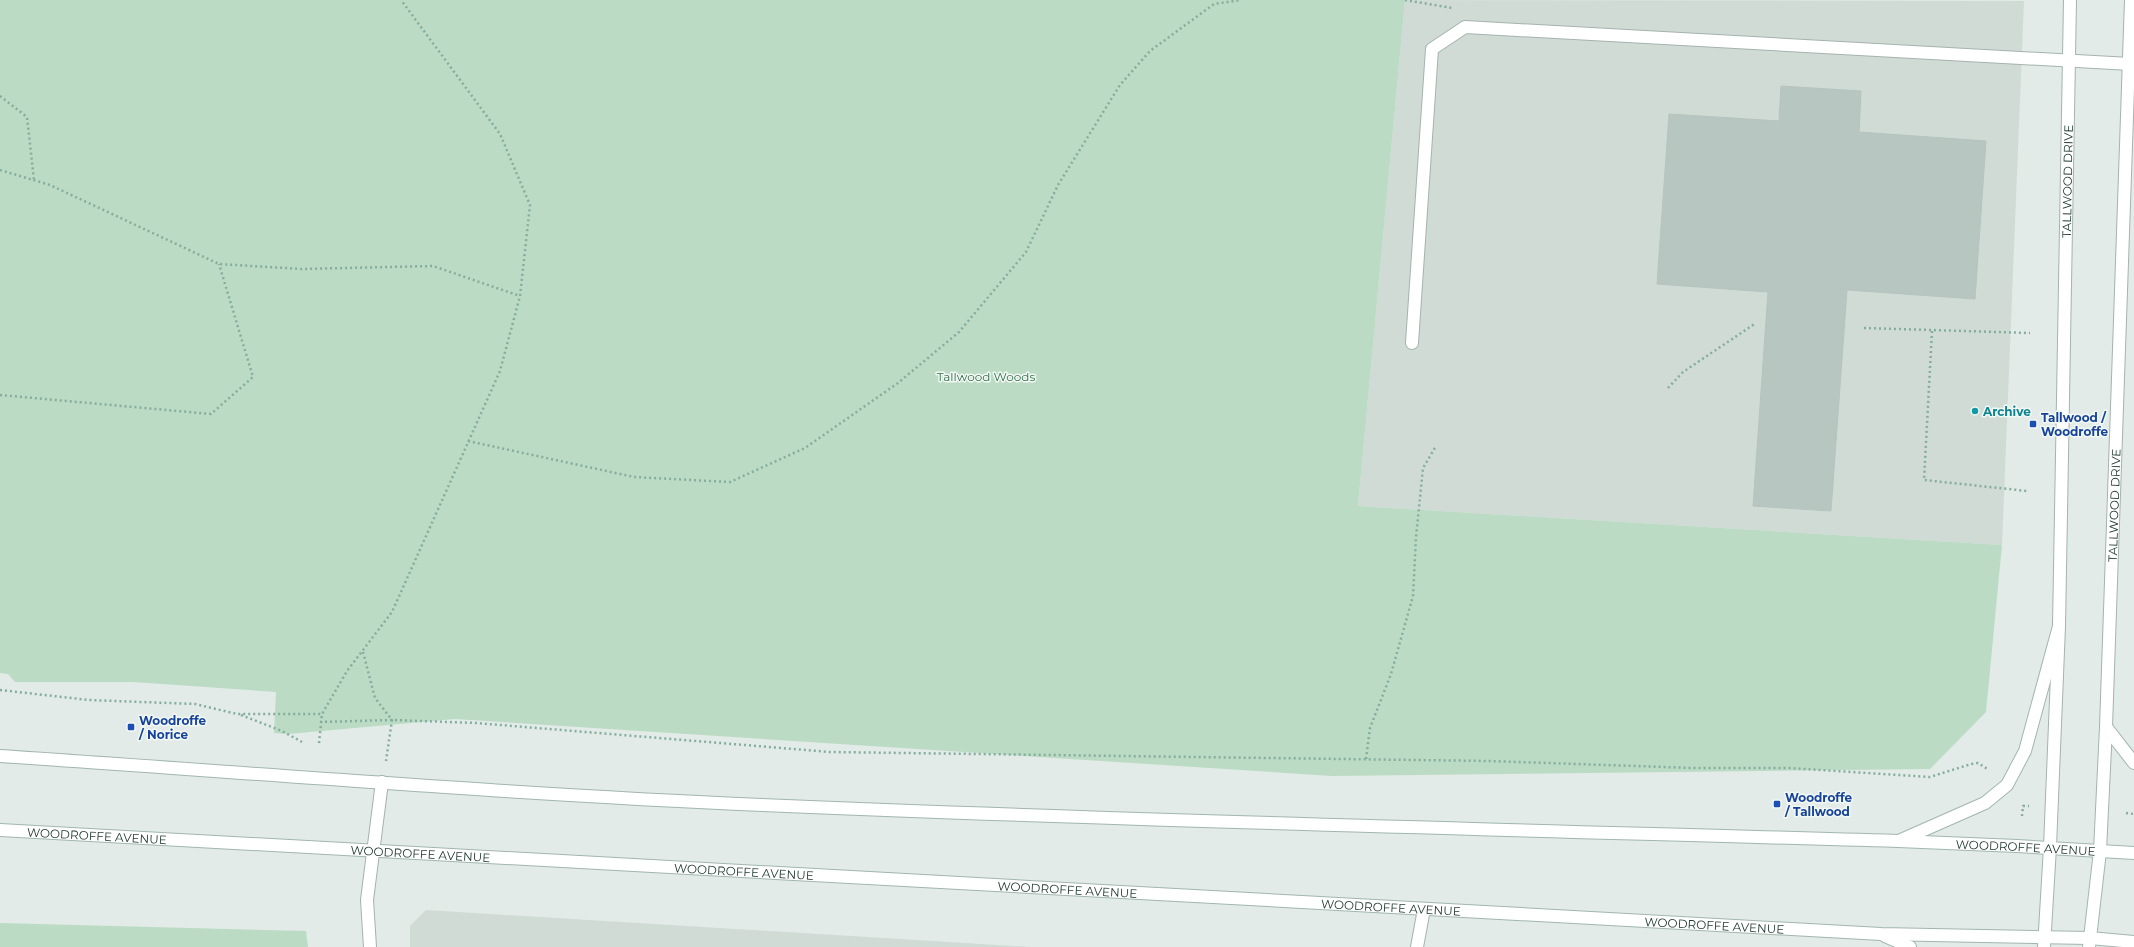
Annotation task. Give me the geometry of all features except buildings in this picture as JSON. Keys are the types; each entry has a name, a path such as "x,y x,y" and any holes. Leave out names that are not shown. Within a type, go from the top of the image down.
{"main road":[{"name":"TALLWOOD DRIVE","path":"2044,942 2050,847 2059,626 2070,0"},
{"name":"TALLWOOD DRIVE","path":"2089,943 2100,851 2106,727 2130,64 2131,0"},
{"path":"1412,343 1432,49 1465,27 2130,64"},
{"path":"1898,841 1985,803 2007,785 2025,752 2059,626"},
{"path":"2106,727 2134,763"},
{"name":"WOODROFFE AVENUE","path":"0,756 382,782 758,805 1155,820 1898,841 2050,847 2134,853"},
{"path":"370,947 367,900 382,782"},
{"name":"WOODROFFE AVENUE","path":"0,830 1881,934 2044,942 2134,942"},
{"path":"1417,947 1424,909"},
{"path":"1881,934 1910,947"}],"path":[{"path":"319,743 322,714 347,671 392,612 500,371 520,296 530,205 500,134 401,0"},
{"path":"468,441 634,477 730,482 804,448 898,383 959,332 1026,252 1058,185 1120,85 1150,51 1214,4 1241,0"},
{"path":"1405,0 1455,9"},
{"path":"0,96 27,118 34,180"},
{"path":"0,170 50,185 218,264 302,269 433,266 520,296"},
{"path":"0,395 211,414 253,377 218,264"},
{"path":"1668,388 1683,372 1756,324"},
{"path":"1864,328 2030,333"},
{"path":"1932,331 1924,480 2027,491"},
{"path":"1366,759 1370,728 1391,674 1413,596 1416,537 1423,468 1436,446"},
{"path":"362,652 371,689 375,698 392,720 388,748"},
{"path":"0,690 89,700 195,704 258,720 302,742"},
{"path":"237,714 322,714"},
{"path":"320,722 392,720 476,723 830,752 1366,759 1694,768 1789,768 1930,777 1978,763 1992,772"},
{"path":"2022,816 2023,806 2035,806"},
{"path":"2126,813 2134,814"}],"shaded area":[{"path":"1405,0 2024,1 2002,545 1358,506"},
{"path":"426,910 1031,947 410,947 410,926"}],"green space":[{"name":"Tallwood Woods","path":"0,0 1405,0 1358,506 2002,545 1986,712 1930,769 1332,776 455,719 288,734 274,733 276,692 133,682 15,682 8,674 0,673"},
{"path":"0,923 306,931 308,947 0,947"}],"place":[{"name":"Archive","path":"1975,411"},
{"name":"Tallwood / Woodroffe","path":"2033,424"},
{"name":"Woodroffe / Norice","path":"131,727"},
{"name":"Woodroffe / Tallwood","path":"1777,804"}]}
